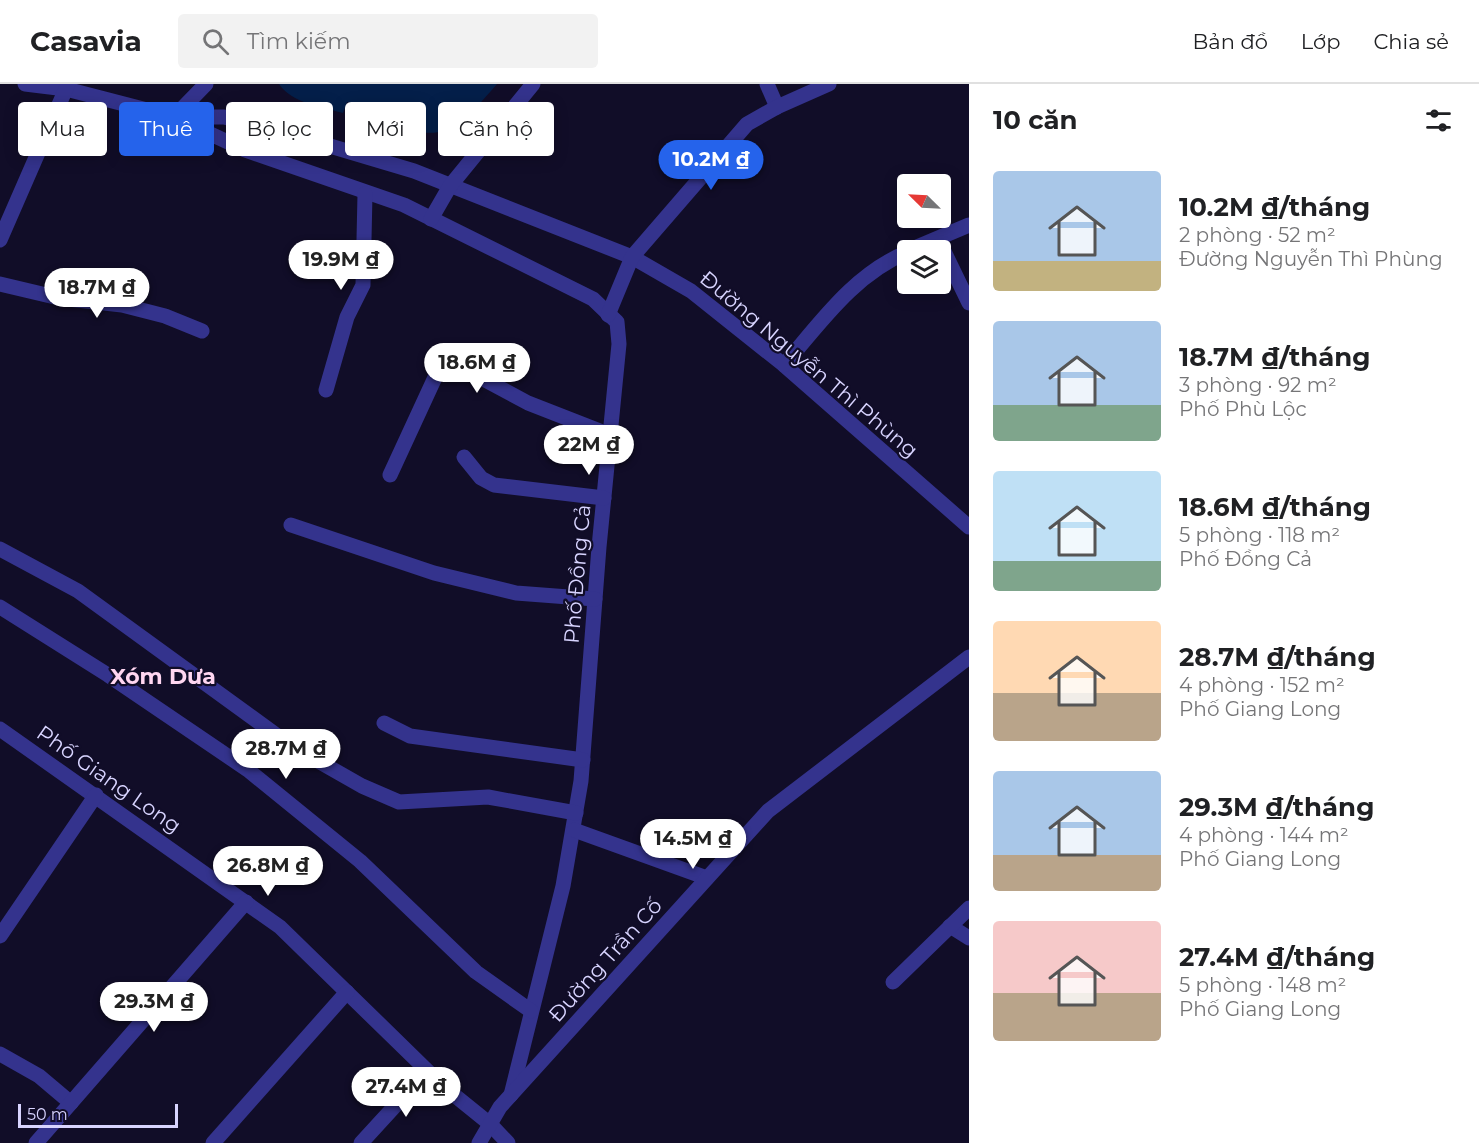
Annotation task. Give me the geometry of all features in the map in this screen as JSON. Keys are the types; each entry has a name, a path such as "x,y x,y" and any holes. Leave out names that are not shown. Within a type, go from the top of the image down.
{"street":[{"name":"Đường Nguyễn Thì Phùng","path":"25,84 67,86 122,102"},
{"path":"189,102 206,84"},
{"path":"431,219 450,186 533,84"},
{"path":"767,84 777,107"},
{"path":"608,315 632,257 747,124 777,107 829,84"},
{"path":"0,240 67,86"},
{"name":"Đường Nguyễn Thì Phùng","path":"214,119 234,120 376,159 632,257 691,291 784,365 969,527"},
{"name":"Phố Đồng Cả","path":"214,136 245,150 365,194 404,205 593,299 616,322 619,344 595,599 583,760 574,830 511,1095"},
{"path":"326,390 347,316 363,285 365,194"},
{"path":"969,225 938,239 969,303"},
{"path":"784,365 846,294 886,261 897,256"},
{"path":"0,284 59,298 122,305 165,316 202,331"},
{"path":"390,475 444,358 528,403 610,435"},
{"path":"464,457 481,478 494,485 604,498"},
{"path":"291,525 434,573 516,593 595,599"},
{"path":"0,549 78,591 290,745 362,786 399,802 488,797 576,813"},
{"path":"0,607 108,675 248,770 360,861 476,972 531,1011"},
{"name":"Đường Trần Cố","path":"479,1143 511,1095 768,812 969,657"},
{"path":"384,723 410,736 583,760"},
{"name":"Phố Giang Long","path":"3,737 96,795 280,927 427,1071 490,1124 508,1143"},
{"path":"0,936 96,795"},
{"path":"574,830 707,878"},
{"path":"36,1143 246,902"},
{"path":"893,982 969,908"},
{"path":"950,926 969,938"},
{"path":"213,1143 347,992"},
{"path":"0,1054 39,1076 71,1103"},
{"path":"361,1143 427,1071"}],"water":[{"path":"279,84 497,84 481,102 438,102 438,132 431,133 426,133 426,102 345,102 343,113 333,110 333,102 305,102 291,96"}],"district":[{"name":"Xóm Dưa","path":"163,676"}]}
